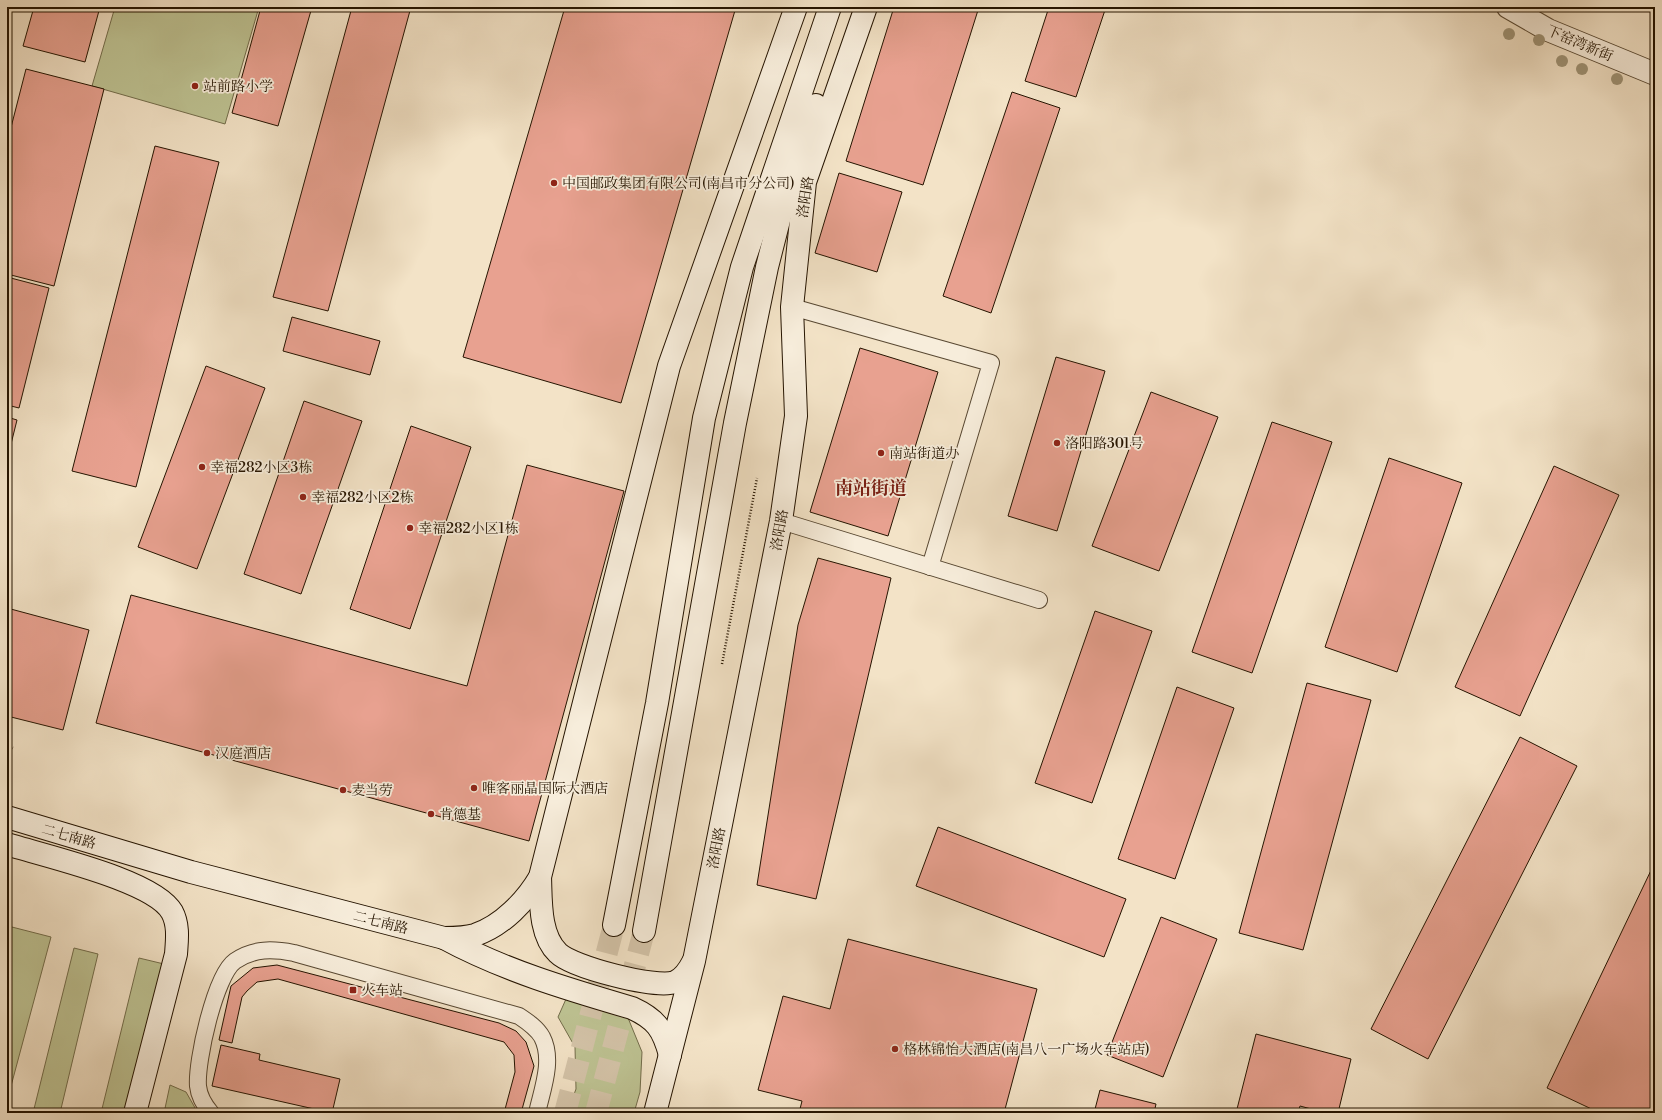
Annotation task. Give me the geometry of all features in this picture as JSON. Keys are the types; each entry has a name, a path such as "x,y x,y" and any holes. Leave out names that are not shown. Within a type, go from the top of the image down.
{"main road":[{"path":"694,961 682,978 666,984 654,984 622,977 564,958 552,946 545,929 540,877 669,366 796,7"},
{"path":"614,925 657,703 704,418 742,267 830,7"},
{"name":"洛阳路","path":"644,931 735,423 767,267 791,173 850,7"},
{"name":"洛阳路","path":"670,1055 694,961 781,521 796,416 792,306 805,182 866,7"},
{"name":"下窑湾新街","path":"1508,7 1548,30 1655,74"},
{"name":"二七南路","path":"7,817 191,872 444,938 470,952 504,967 632,1008 643,1013 660,1028 666,1039 670,1055"},
{"name":"二七南路","path":"7,844 139,887 164,902 172,912 178,937 176,954 135,1113"},
{"path":"444,938 474,935 497,924 524,899 540,877"},
{"path":"654,1113 670,1055"}],"lane":[{"path":"792,306 990,363 930,567"},
{"path":"781,521 1038,600"},
{"path":"211,1113 201,1098 198,1087 197,1072 217,991 225,972 234,962 248,954 263,950 294,953 519,1016 532,1025 542,1037 546,1052 547,1067 537,1113"}],"path":[{"path":"7,746 13,748"}],"green space":[{"path":"115,7 259,7 225,124 92,86"},
{"path":"8,926 51,937 7,1101 7,929"},
{"path":"74,948 98,954 60,1113 33,1113"},
{"path":"139,958 164,964 127,1113 101,1113"},
{"path":"566,999 626,1013 642,1052 640,1092 634,1113 567,1113 576,1089 575,1047 558,1017"},
{"path":"170,1085 186,1092 198,1113 164,1113"}],"building":[{"path":"34,7 100,7 85,62 23,46"},
{"path":"261,7 312,7 278,126 232,113"},
{"path":"352,7 411,7 328,311 273,297"},
{"path":"565,7 736,7 621,403 463,357"},
{"path":"894,7 979,7 923,185 846,161"},
{"path":"1049,7 1106,7 1076,97 1025,81"},
{"path":"26,69 104,89 54,286 7,274 7,143"},
{"path":"1012,92 1060,108 991,313 943,296"},
{"path":"155,146 219,162 136,487 72,471"},
{"path":"839,173 902,192 877,272 815,253"},
{"path":"7,277 49,288 19,408 7,405"},
{"path":"292,317 380,341 370,375 283,351"},
{"path":"860,348 938,372 888,536 810,512"},
{"name":"洛阳路301号","path":"1056,357 1105,371 1057,531 1008,516"},
{"name":"幸福282小区3栋","path":"206,366 265,388 197,569 138,547"},
{"path":"1151,392 1218,417 1159,571 1092,546"},
{"name":"幸福282小区2栋","path":"304,401 362,421 301,594 244,574"},
{"path":"7,417 17,420 7,460"},
{"path":"1272,422 1332,442 1252,673 1192,652"},
{"name":"幸福282小区1栋","path":"411,426 471,447 410,629 350,609"},
{"path":"1389,458 1462,483 1397,672 1325,647"},
{"path":"527,465 624,491 529,841 96,723 131,595 467,686"},
{"path":"1554,466 1619,495 1520,716 1455,687"},
{"path":"818,558 891,578 816,899 757,885 798,625"},
{"path":"7,608 89,630 63,730 7,716"},
{"path":"1095,611 1152,631 1092,803 1035,783"},
{"path":"1307,683 1371,700 1303,950 1239,933"},
{"path":"1177,687 1234,708 1175,879 1118,859"},
{"path":"1520,737 1577,766 1428,1059 1371,1029"},
{"path":"938,827 1126,899 1104,957 916,886"},
{"path":"1655,862 1655,1113 1600,1113 1547,1088"},
{"path":"1161,917 1217,939 1163,1077 1107,1055"},
{"name":"格林锦怡大酒店(南昌八一广场火车站店)","path":"848,939 1037,989 1004,1113 799,1113 802,1101 758,1090 783,996 830,1009"},
{"path":"277,965 499,1023 516,1031 526,1042 534,1066 521,1113 504,1113 515,1072 514,1055 504,1042 278,979 257,982 247,991 242,997 232,1043 219,1040 231,986 253,968"},
{"path":"1256,1034 1351,1059 1338,1113 1326,1113 1300,1106 1298,1113 1236,1113"},
{"path":"221,1045 260,1054 259,1060 340,1079 332,1113 212,1086"},
{"path":"1100,1090 1156,1104 1154,1113 1094,1113"}],"tunnel":[{"path":"565,1113 614,925"},
{"path":"596,1113 644,931"}],"place":[{"name":"站前路小学","path":"195,86"},
{"name":"中国邮政集团有限公司(南昌市分公司)","path":"554,183"},
{"name":"洛阳路301号","path":"1057,443"},
{"name":"南站街道办","path":"881,453"},
{"name":"幸福282小区3栋","path":"202,467"},
{"name":"幸福282小区2栋","path":"303,497"},
{"name":"幸福282小区1栋","path":"410,528"},
{"name":"汉庭酒店","path":"207,753"},
{"name":"唯客丽晶国际大酒店","path":"474,788"},
{"name":"麦当劳","path":"343,790"},
{"name":"肯德基","path":"431,814"},
{"name":"火车站","path":"353,990"},
{"name":"格林锦怡大酒店(南昌八一广场火车站店)","path":"895,1049"}],"district":[{"name":"南站街道","path":"871,488"}]}
